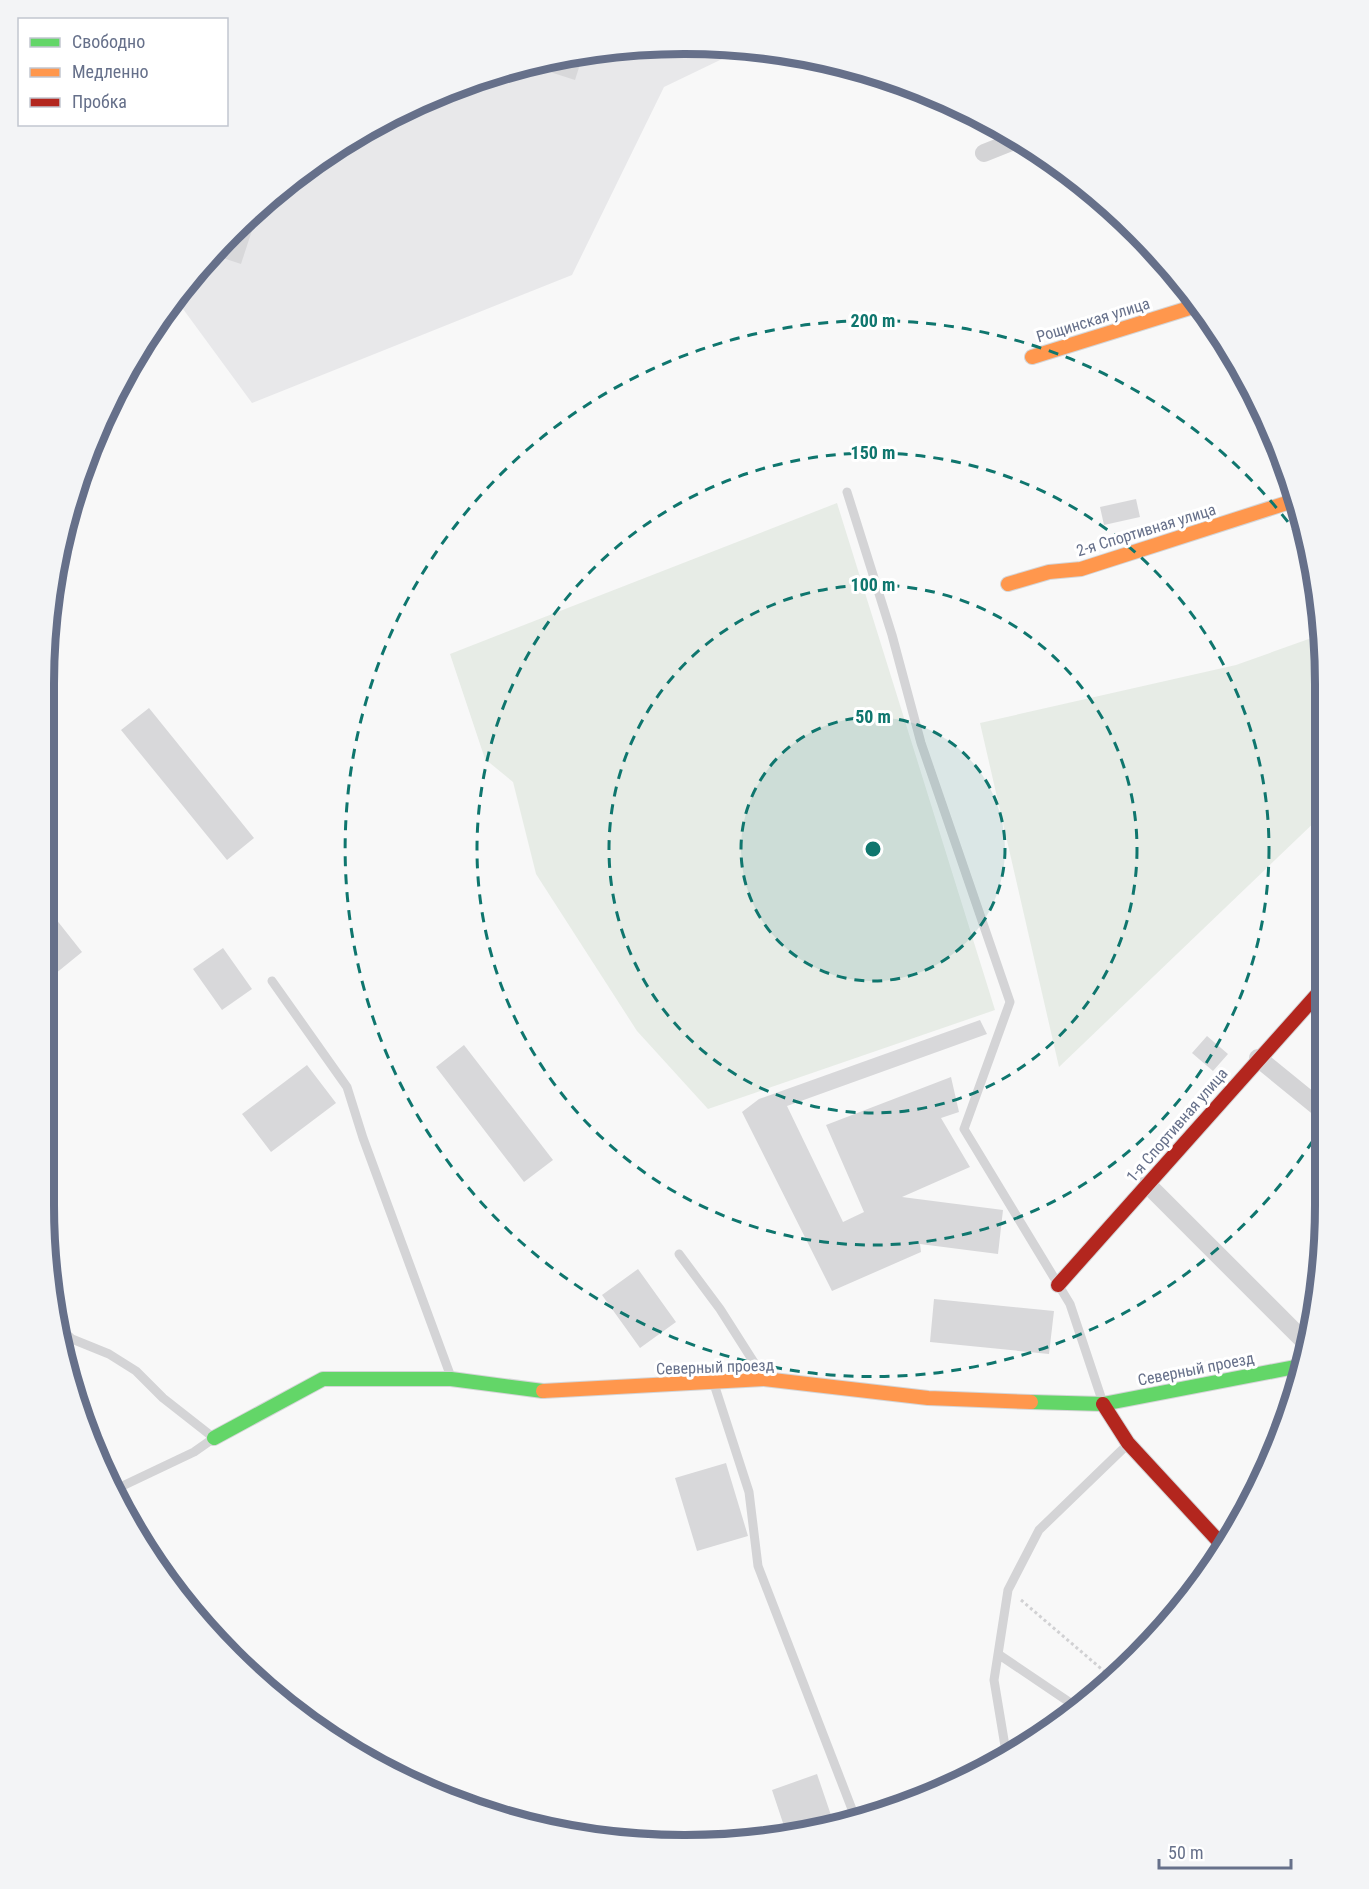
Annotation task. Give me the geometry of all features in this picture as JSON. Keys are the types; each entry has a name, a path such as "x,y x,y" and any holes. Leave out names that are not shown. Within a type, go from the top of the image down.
{"street":[{"path":"984,153 1008,143"},
{"name":"Рощинская улица","path":"1032,357 1190,308"},
{"name":"2-я Спортивная улица","path":"1008,584 1049,572 1081,569 1288,503"},
{"name":"1-я Спортивная улица","path":"1058,1285 1315,997"},
{"path":"1258,1058 1315,1104"},
{"path":"1147,1184 1301,1338"},
{"name":"Северный проезд","path":"214,1438 322,1379 452,1379 541,1391 764,1379 928,1398 1103,1404 1294,1367"},
{"path":"1103,1404 1128,1443 1218,1541"}],"lane":[{"path":"847,492 892,635 921,743 1010,1002 964,1129 1070,1304 1103,1404"},
{"path":"272,981 347,1087 363,1138 452,1379"},
{"path":"679,1254 720,1309 764,1379"},
{"path":"68,1335 72,1339 109,1354 136,1371 163,1398 214,1438 194,1452 121,1487"},
{"path":"713,1382 749,1492 759,1566 853,1812"},
{"path":"1005,1748 994,1680 1008,1590 1039,1530 1128,1443"},
{"path":"998,1654 1071,1703"}],"path":[{"path":"1008,1590 1106,1673"}],"shaded area":[{"path":"643,55 730,55 664,87 572,275 252,403 181,306 210,269 239,239 301,184 369,138 406,119 482,87 521,75 602,59"},
{"path":"837,503 995,1010 708,1109 637,1031 536,874 513,782 485,759 450,654"},
{"path":"1313,637 1315,822 1059,1067 980,723 1236,665"}],"building":[{"path":"581,63 575,80 544,70"},
{"path":"254,225 241,264 221,257"},
{"path":"1136,499 1140,517 1104,525 1100,507"},
{"path":"149,708 254,838 227,860 121,730"},
{"path":"54,917 82,952 54,975"},
{"path":"223,948 252,989 222,1010 193,969"},
{"path":"980,1020 987,1034 787,1106 843,1222 864,1212 826,1125 951,1077 959,1112 941,1118 970,1167 902,1197 1003,1210 998,1254 920,1244 921,1252 832,1291 742,1112 759,1099"},
{"path":"1207,1036 1228,1054 1213,1071 1192,1053"},
{"path":"464,1045 553,1160 524,1182 436,1067"},
{"path":"307,1065 336,1103 271,1152 242,1114"},
{"path":"638,1269 676,1322 640,1348 602,1295"},
{"path":"934,1299 1054,1311 1049,1354 930,1342"},
{"path":"726,1463 748,1536 697,1551 675,1478"},
{"path":"817,1774 832,1818 784,1827 772,1790"}],"traffic: fast":[{"path":"1031,1402 1103,1404 1294,1367"},
{"path":"214,1438 323,1379 451,1379 543,1391"}],"traffic: slow":[{"path":"1032,357 1190,308"},
{"path":"1008,584 1049,572 1081,569 1288,503"},
{"path":"543,1391 764,1379 928,1398 1031,1402"}],"traffic: jam":[{"path":"1058,1285 1315,997"},
{"path":"1103,1404 1128,1443 1218,1541"}]}
